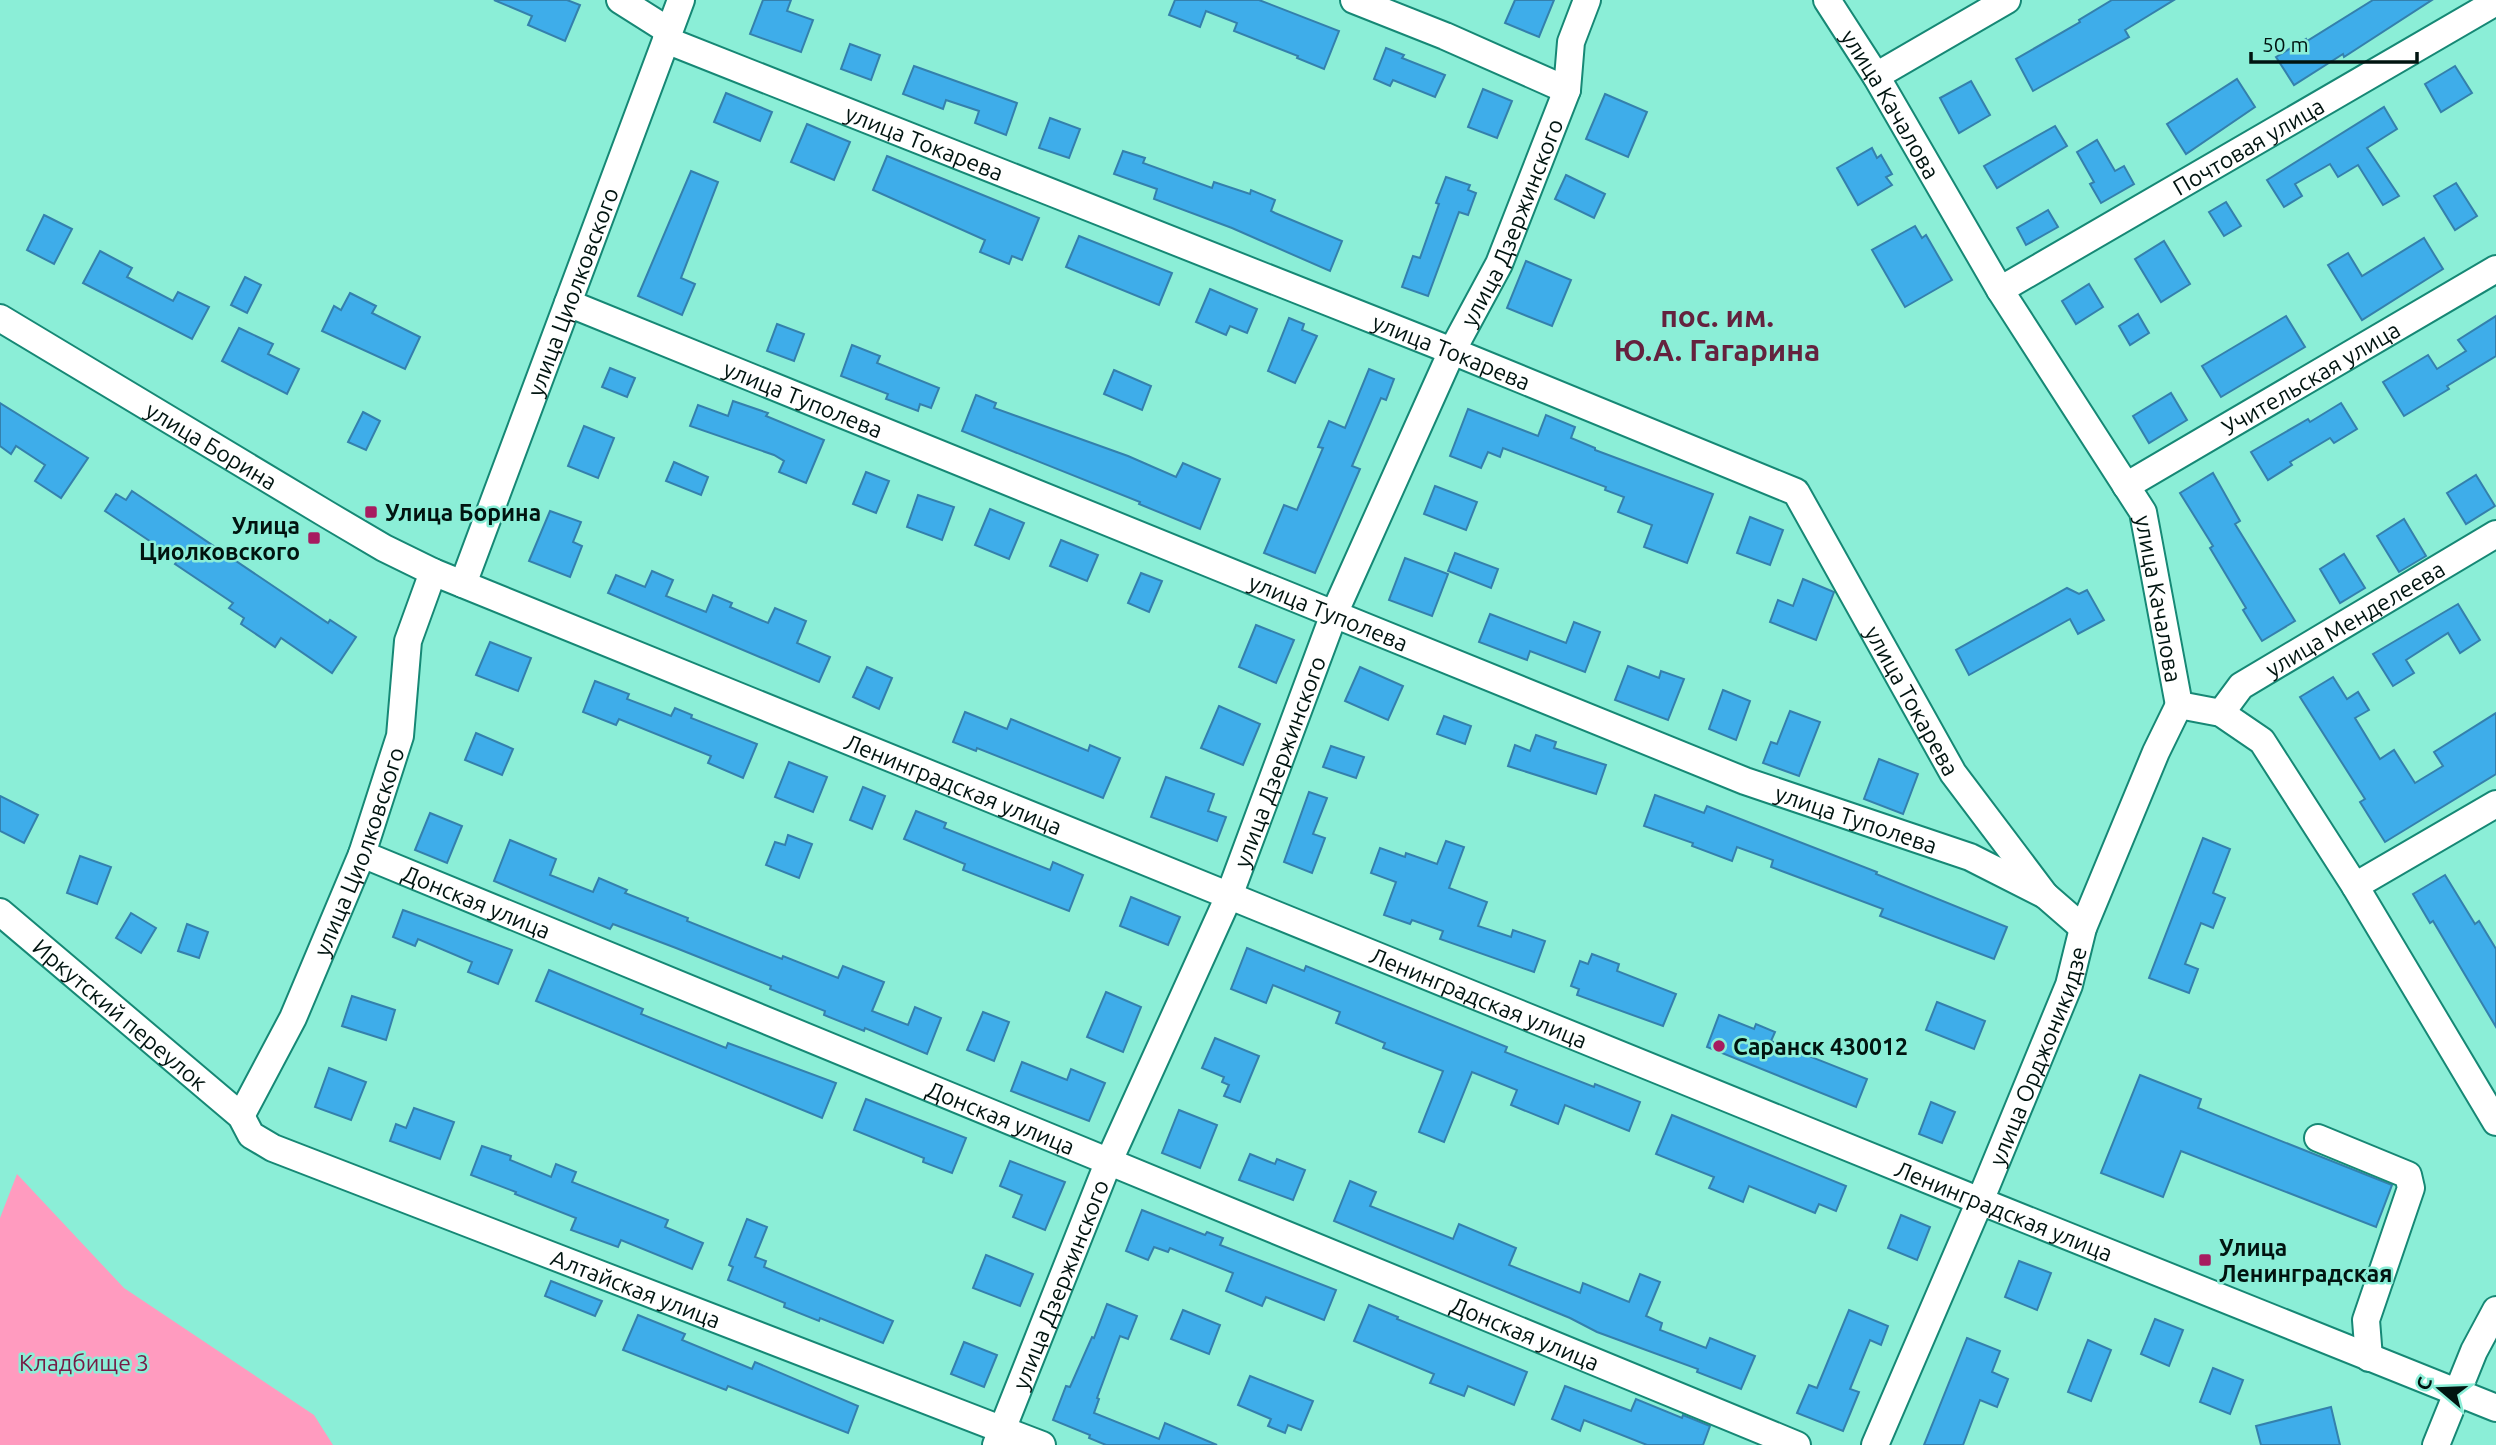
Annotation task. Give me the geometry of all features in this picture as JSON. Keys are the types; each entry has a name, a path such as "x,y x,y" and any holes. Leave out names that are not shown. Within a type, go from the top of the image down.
{"street":[{"name":"улица Токарева","path":"620,0 668,35 1796,492 1953,773 2045,895"},
{"name":"улица Циолковского","path":"463,584 681,0"},
{"path":"1354,0 1445,36 1567,90"},
{"name":"улица Дзержинского","path":"999,1437 1108,1163 1228,896 1334,614 1452,351 1499,264 1567,90 1571,42 1587,0"},
{"name":"улица Качалова","path":"1827,0 1876,76 2000,290 2143,512 2179,705 2221,713 2262,741 2487,1087 2496,1122"},
{"path":"1876,76 2007,0"},
{"name":"Почтовая улица","path":"2000,290 2496,2"},
{"name":"Учительская улица","path":"2126,486 2496,269"},
{"name":"улица Туполева","path":"568,303 1745,781 1970,856 2045,895 2083,928"},
{"name":"улица Борина","path":"0,318 384,548 463,584"},
{"name":"улица Менделеева","path":"2221,713 2241,686 2496,534"},
{"name":"улица Циолковского","path":"241,1116 293,1018 362,854 400,736 408,641 433,572"},
{"name":"Ленинградская улица","path":"463,584 2496,1408"},
{"name":"улица Орджоникидзе","path":"1875,1445 2069,985 2083,928 2156,752 2179,705"},
{"path":"2355,886 2496,804"},
{"name":"Донская улица","path":"362,854 1797,1445"},
{"name":"Иркутский переулок","path":"0,912 241,1116"},
{"name":"Алтайская улица","path":"241,1116 251,1135 273,1148 999,1437 1042,1445"},
{"path":"2318,1138 2408,1175 2411,1188 2366,1320 2369,1358"},
{"path":"2436,1445 2456,1394 2485,1345 2496,1310"}],"green space":[{"name":"Кладбище 3","path":"17,1174 124,1288 314,1415 333,1445 0,1445 0,1218"}],"building":[{"path":"494,0 567,0 580,5 565,41 528,25 532,16"},
{"path":"763,0 791,0 787,11 813,20 801,52 750,34"},
{"path":"1175,0 1259,0 1339,31 1324,69 1234,31 1237,23 1206,11 1200,27 1169,15"},
{"path":"1515,0 1554,0 1539,37 1505,23"},
{"path":"2112,0 2174,0 2125,30 2129,37 2033,91 2016,59"},
{"path":"2373,0 2432,0 2344,57 2343,54 2294,85 2276,57"},
{"path":"850,44 880,55 871,80 841,69"},
{"path":"1386,48 1404,55 1402,58 1445,75 1435,97 1393,80 1390,86 1374,79"},
{"path":"914,66 1017,103 1006,135 975,123 979,111 946,100 943,109 903,94"},
{"path":"2455,66 2472,93 2441,112 2425,84"},
{"path":"2237,79 2255,107 2186,154 2167,124"},
{"path":"1971,81 1990,115 1959,133 1940,98"},
{"path":"1483,89 1512,101 1497,138 1468,127"},
{"path":"726,93 772,112 760,141 714,122"},
{"path":"1605,94 1647,112 1628,157 1586,139"},
{"path":"2384,107 2397,129 2367,148 2399,196 2383,205 2358,165 2338,177 2330,164 2295,184 2302,196 2284,207 2267,180"},
{"path":"1050,118 1080,129 1069,158 1039,148"},
{"path":"807,124 850,142 834,180 791,162"},
{"path":"2055,126 2067,146 1997,188 1984,166"},
{"path":"2097,140 2115,171 2124,166 2134,184 2101,203 2090,184 2094,182 2077,152"},
{"path":"1872,148 1877,158 1881,155 1892,174 1886,177 1892,185 1858,205 1837,168"},
{"path":"1123,151 1145,158 1143,163 1212,188 1214,182 1250,194 1251,190 1275,200 1271,211 1342,241 1330,271 1232,228 1154,199 1157,189 1114,174"},
{"path":"887,156 1039,218 1022,260 1012,256 1009,264 980,252 985,240 873,190"},
{"path":"691,171 718,182 681,278 695,284 682,315 638,296"},
{"path":"1566,175 1605,194 1594,218 1555,199"},
{"path":"1446,177 1470,185 1468,190 1476,193 1468,215 1459,212 1428,296 1402,287 1413,256 1420,258"},
{"path":"2456,183 2477,216 2455,230 2434,196"},
{"path":"2226,202 2241,226 2224,236 2209,212"},
{"path":"2048,210 2058,227 2026,245 2017,228"},
{"path":"44,215 72,229 54,264 27,250"},
{"path":"1915,226 1922,238 1926,235 1952,280 1905,307 1872,250"},
{"path":"1079,236 1172,273 1159,305 1066,267"},
{"path":"2424,238 2443,269 2362,320 2328,265 2348,253 2362,276"},
{"path":"2164,241 2190,284 2161,302 2135,259"},
{"path":"100,251 132,268 127,277 173,301 178,292 209,307 192,339 83,283"},
{"path":"1526,261 1571,280 1552,326 1507,308"},
{"path":"245,277 261,285 247,313 231,305"},
{"path":"2089,284 2103,307 2076,324 2062,301"},
{"path":"1210,289 1257,309 1247,333 1230,326 1226,335 1196,322"},
{"path":"350,293 376,306 372,313 420,337 405,369 322,331 334,306 341,310"},
{"path":"2138,314 2149,333 2130,345 2119,326"},
{"path":"2286,316 2305,347 2221,397 2202,366"},
{"path":"2496,316 2496,356 2404,416 2383,382 2428,355 2437,369 2466,351 2458,340"},
{"path":"1289,318 1304,324 1302,330 1317,336 1295,383 1268,371"},
{"path":"777,324 804,334 794,361 767,351"},
{"path":"239,328 273,344 268,354 299,369 287,394 222,361"},
{"path":"852,345 880,356 877,363 939,388 931,408 920,404 918,411 886,399 888,394 841,376"},
{"path":"610,368 635,378 627,397 602,387"},
{"path":"1369,369 1394,379 1386,400 1381,398 1352,466 1360,469 1315,573 1264,553 1284,505 1297,510 1323,448 1318,447 1329,421 1345,428"},
{"path":"1114,370 1151,386 1142,410 1104,394"},
{"path":"2171,393 2187,420 2149,443 2133,416"},
{"path":"976,395 996,403 994,408 1128,456 1176,477 1183,463 1220,479 1200,529 1139,504 1140,502 962,431"},
{"path":"733,401 768,413 766,416 824,440 806,483 779,472 784,461 774,455 690,426 698,405 728,416"},
{"path":"0,403 88,458 61,498 35,481 45,465 16,446 11,454 0,446"},
{"path":"2341,403 2357,429 2334,443 2330,438 2290,462 2292,465 2268,480 2251,452"},
{"path":"1468,409 1538,436 1546,415 1575,427 1571,438 1595,450 1713,494 1687,563 1644,547 1652,525 1618,512 1624,497 1605,490 1606,487 1503,448 1500,457 1488,452 1481,468 1450,456"},
{"path":"363,412 380,421 366,450 348,442"},
{"path":"584,426 614,438 598,478 568,466"},
{"path":"674,462 708,477 701,495 666,481"},
{"path":"866,472 889,481 876,513 853,504"},
{"path":"2213,473 2240,521 2235,524 2295,621 2262,641 2243,610 2246,608 2210,548 2213,546 2180,493"},
{"path":"2476,475 2495,506 2466,524 2447,493"},
{"path":"1435,486 1477,502 1466,530 1424,514"},
{"path":"132,491 328,623 330,620 356,637 332,673 281,638 275,647 241,624 244,618 229,608 233,603 175,564 178,560 105,511 116,494 126,500"},
{"path":"918,495 954,507 942,540 907,527"},
{"path":"990,509 1024,523 1009,559 975,545"},
{"path":"550,511 581,522 573,542 582,546 570,577 529,561"},
{"path":"1750,517 1783,530 1770,565 1737,553"},
{"path":"2404,519 2426,556 2399,572 2377,536"},
{"path":"1061,540 1098,555 1087,581 1050,566"},
{"path":"1455,553 1498,569 1491,588 1448,571"},
{"path":"2344,554 2365,588 2340,603 2320,569"},
{"path":"1405,558 1448,574 1432,616 1389,600"},
{"path":"652,571 673,580 666,596 706,612 713,595 732,603 730,607 768,623 775,608 806,621 797,643 830,657 819,682 608,593 616,575 645,587"},
{"path":"1141,573 1162,581 1149,612 1128,603"},
{"path":"1803,579 1834,592 1816,640 1770,622 1778,600 1793,606"},
{"path":"2067,588 2079,594 2087,590 2104,620 2078,634 2070,619 1969,675 1956,650"},
{"path":"2458,604 2480,640 2460,653 2448,633 2406,660 2414,673 2393,686 2373,654"},
{"path":"1490,614 1566,643 1574,622 1600,632 1585,672 1530,651 1527,660 1479,642"},
{"path":"1256,625 1294,640 1276,683 1239,667"},
{"path":"490,642 531,658 518,691 476,675"},
{"path":"1628,666 1659,678 1661,671 1684,679 1668,720 1615,700"},
{"path":"867,667 892,678 879,709 853,697"},
{"path":"1360,667 1403,686 1388,720 1345,701"},
{"path":"2333,677 2347,699 2358,692 2369,710 2355,718 2380,759 2394,750 2415,783 2443,766 2434,752 2496,713 2496,774 2385,842 2360,802 2365,799 2300,697"},
{"path":"595,681 629,694 627,699 671,716 675,708 692,715 691,718 757,744 743,778 708,763 711,756 619,719 616,725 583,712"},
{"path":"1723,690 1750,701 1736,740 1709,729"},
{"path":"1219,706 1260,724 1243,765 1201,748"},
{"path":"1790,711 1820,722 1799,776 1763,763 1771,742 1777,744"},
{"path":"965,712 1007,729 1011,719 1088,751 1090,745 1120,758 1103,798 977,748 976,751 953,742"},
{"path":"1444,716 1471,726 1465,744 1437,734"},
{"path":"476,733 513,749 502,775 465,760"},
{"path":"1536,735 1556,742 1554,748 1606,765 1596,794 1508,766 1515,745 1530,751"},
{"path":"1331,746 1364,757 1356,778 1323,767"},
{"path":"1879,759 1918,774 1903,814 1864,799"},
{"path":"789,762 827,777 813,812 775,797"},
{"path":"1166,777 1214,794 1208,811 1226,817 1217,841 1151,817"},
{"path":"863,787 885,796 872,829 850,820"},
{"path":"1309,792 1327,798 1313,834 1325,838 1312,873 1284,862"},
{"path":"1655,795 1704,813 1707,806 1877,872 1876,874 2007,927 1994,959 1880,916 1883,909 1771,867 1773,860 1737,847 1732,861 1692,846 1693,843 1644,826"},
{"path":"0,796 38,815 24,843 0,831"},
{"path":"916,811 946,823 944,828 1050,870 1053,862 1083,875 1069,911 963,870 965,864 904,839"},
{"path":"430,813 462,826 447,863 415,850"},
{"path":"788,835 812,844 799,878 766,865 775,842 785,845"},
{"path":"2203,838 2230,849 2213,893 2225,898 2213,928 2201,923 2185,964 2198,969 2189,993 2149,978"},
{"path":"510,840 556,859 550,875 593,892 599,878 627,890 625,893 688,918 687,921 782,959 783,956 838,978 843,966 884,982 872,1011 908,1025 915,1007 941,1018 927,1054 865,1028 864,1031 824,1015 825,1011 770,989 771,986 676,948 613,924 610,929 494,881"},
{"path":"1446,841 1464,847 1449,888 1487,902 1478,926 1511,937 1513,930 1545,941 1534,972 1440,939 1443,931 1412,920 1410,924 1384,915 1396,882 1371,873 1380,848 1405,857 1406,853 1437,864"},
{"path":"80,856 111,867 97,904 67,893"},
{"path":"2445,875 2475,924 2479,921 2496,949 2496,1027 2433,921 2430,923 2413,894"},
{"path":"1131,897 1180,917 1168,945 1120,926"},
{"path":"403,910 512,950 498,984 468,972 472,962 418,939 415,946 393,937"},
{"path":"131,913 156,928 141,953 116,938"},
{"path":"187,924 208,932 199,958 178,951"},
{"path":"1247,948 1304,971 1306,966 1507,1047 1505,1052 1640,1102 1629,1131 1565,1105 1558,1124 1511,1105 1517,1090 1472,1072 1444,1142 1419,1132 1443,1071 1383,1048 1385,1043 1336,1023 1340,1012 1273,985 1266,1003 1231,989"},
{"path":"1592,954 1619,964 1617,971 1676,994 1663,1026 1577,995 1579,989 1571,986 1580,961 1588,964"},
{"path":"549,970 643,1009 641,1014 726,1048 728,1043 836,1083 822,1118 536,1001"},
{"path":"1106,992 1141,1007 1123,1052 1087,1037"},
{"path":"352,996 395,1010 386,1040 342,1026"},
{"path":"1937,1002 1985,1021 1974,1049 1926,1030"},
{"path":"983,1012 1009,1022 994,1061 967,1050"},
{"path":"1719,1015 1754,1029 1756,1024 1775,1032 1771,1041 1867,1079 1856,1107 1707,1047"},
{"path":"1215,1038 1259,1056 1240,1102 1224,1096 1229,1085 1222,1082 1224,1077 1202,1068"},
{"path":"1022,1062 1067,1080 1071,1069 1105,1083 1089,1121 1011,1091"},
{"path":"329,1068 366,1082 351,1120 315,1107"},
{"path":"2140,1075 2201,1099 2198,1108 2392,1185 2376,1227 2181,1151 2163,1197 2101,1173"},
{"path":"866,1099 966,1138 952,1173 923,1162 924,1158 854,1130"},
{"path":"1931,1102 1955,1112 1942,1143 1919,1134"},
{"path":"414,1108 454,1122 440,1159 390,1141 396,1124 406,1128"},
{"path":"1179,1110 1217,1125 1200,1168 1162,1153"},
{"path":"1672,1115 1846,1186 1836,1211 1819,1204 1815,1213 1749,1186 1743,1202 1709,1188 1714,1177 1656,1154"},
{"path":"482,1146 511,1156 510,1160 551,1177 556,1164 576,1172 572,1182 668,1220 665,1227 703,1243 692,1269 621,1240 618,1247 571,1230 576,1218 471,1175"},
{"path":"1250,1154 1275,1164 1277,1159 1305,1170 1293,1200 1239,1180"},
{"path":"1010,1161 1065,1182 1045,1230 1013,1217 1022,1195 1000,1186"},
{"path":"1350,1181 1376,1192 1370,1206 1453,1239 1459,1224 1516,1248 1509,1265 1580,1293 1583,1283 1629,1302 1640,1274 1660,1282 1646,1316 1662,1323 1660,1330 1706,1348 1710,1338 1755,1356 1741,1389 1697,1372 1698,1369 1597,1332 1570,1318 1334,1221"},
{"path":"1142,1210 1205,1235 1207,1232 1223,1238 1220,1245 1336,1290 1324,1320 1266,1297 1262,1306 1226,1291 1233,1273 1170,1248 1168,1252 1154,1247 1148,1260 1126,1251"},
{"path":"1901,1215 1930,1227 1917,1260 1888,1248"},
{"path":"747,1219 767,1227 755,1257 766,1261 764,1267 893,1321 883,1343 784,1307 785,1303 728,1280 733,1267 729,1265"},
{"path":"986,1255 1033,1274 1020,1306 973,1288"},
{"path":"2019,1261 2051,1273 2037,1310 2005,1297"},
{"path":"551,1281 602,1301 595,1316 545,1296"},
{"path":"1107,1304 1137,1316 1128,1339 1120,1336 1094,1413 1159,1439 1165,1423 1217,1445 1106,1445 1089,1438 1090,1435 1053,1420 1066,1386 1070,1387 1092,1337 1094,1338"},
{"path":"1369,1305 1527,1372 1514,1405 1468,1386 1464,1396 1430,1383 1434,1374 1354,1341"},
{"path":"1183,1310 1220,1325 1209,1354 1171,1339"},
{"path":"1849,1310 1888,1326 1881,1345 1870,1340 1850,1389 1859,1392 1843,1431 1797,1413 1809,1385 1817,1388"},
{"path":"638,1315 685,1334 682,1340 752,1369 755,1362 858,1406 848,1433 728,1386 726,1390 623,1350"},
{"path":"2155,1319 2183,1330 2169,1366 2141,1354"},
{"path":"1967,1338 2000,1351 1992,1372 2008,1379 1997,1407 1980,1400 1963,1445 1924,1445"},
{"path":"2088,1340 2111,1350 2091,1401 2068,1392"},
{"path":"964,1342 997,1355 984,1387 951,1374"},
{"path":"2213,1368 2243,1380 2230,1414 2200,1402"},
{"path":"1250,1376 1313,1401 1301,1430 1288,1425 1285,1433 1268,1426 1271,1419 1238,1405"},
{"path":"1565,1386 1631,1411 1636,1399 1710,1426 1703,1445 1647,1445 1584,1420 1580,1431 1552,1419"},
{"path":"2331,1407 2340,1445 2261,1445 2256,1426"}],"place":[{"name":"Улица Борина","path":"371,512"},
{"name":"Улица Циолковского","path":"314,538"},
{"name":"Саранск 430012","path":"1719,1046"},
{"name":"Улица Ленинградская","path":"2205,1260"}],"district":[{"name":"пос. им. Ю.А. Гагарина","path":"1717,333"}]}
